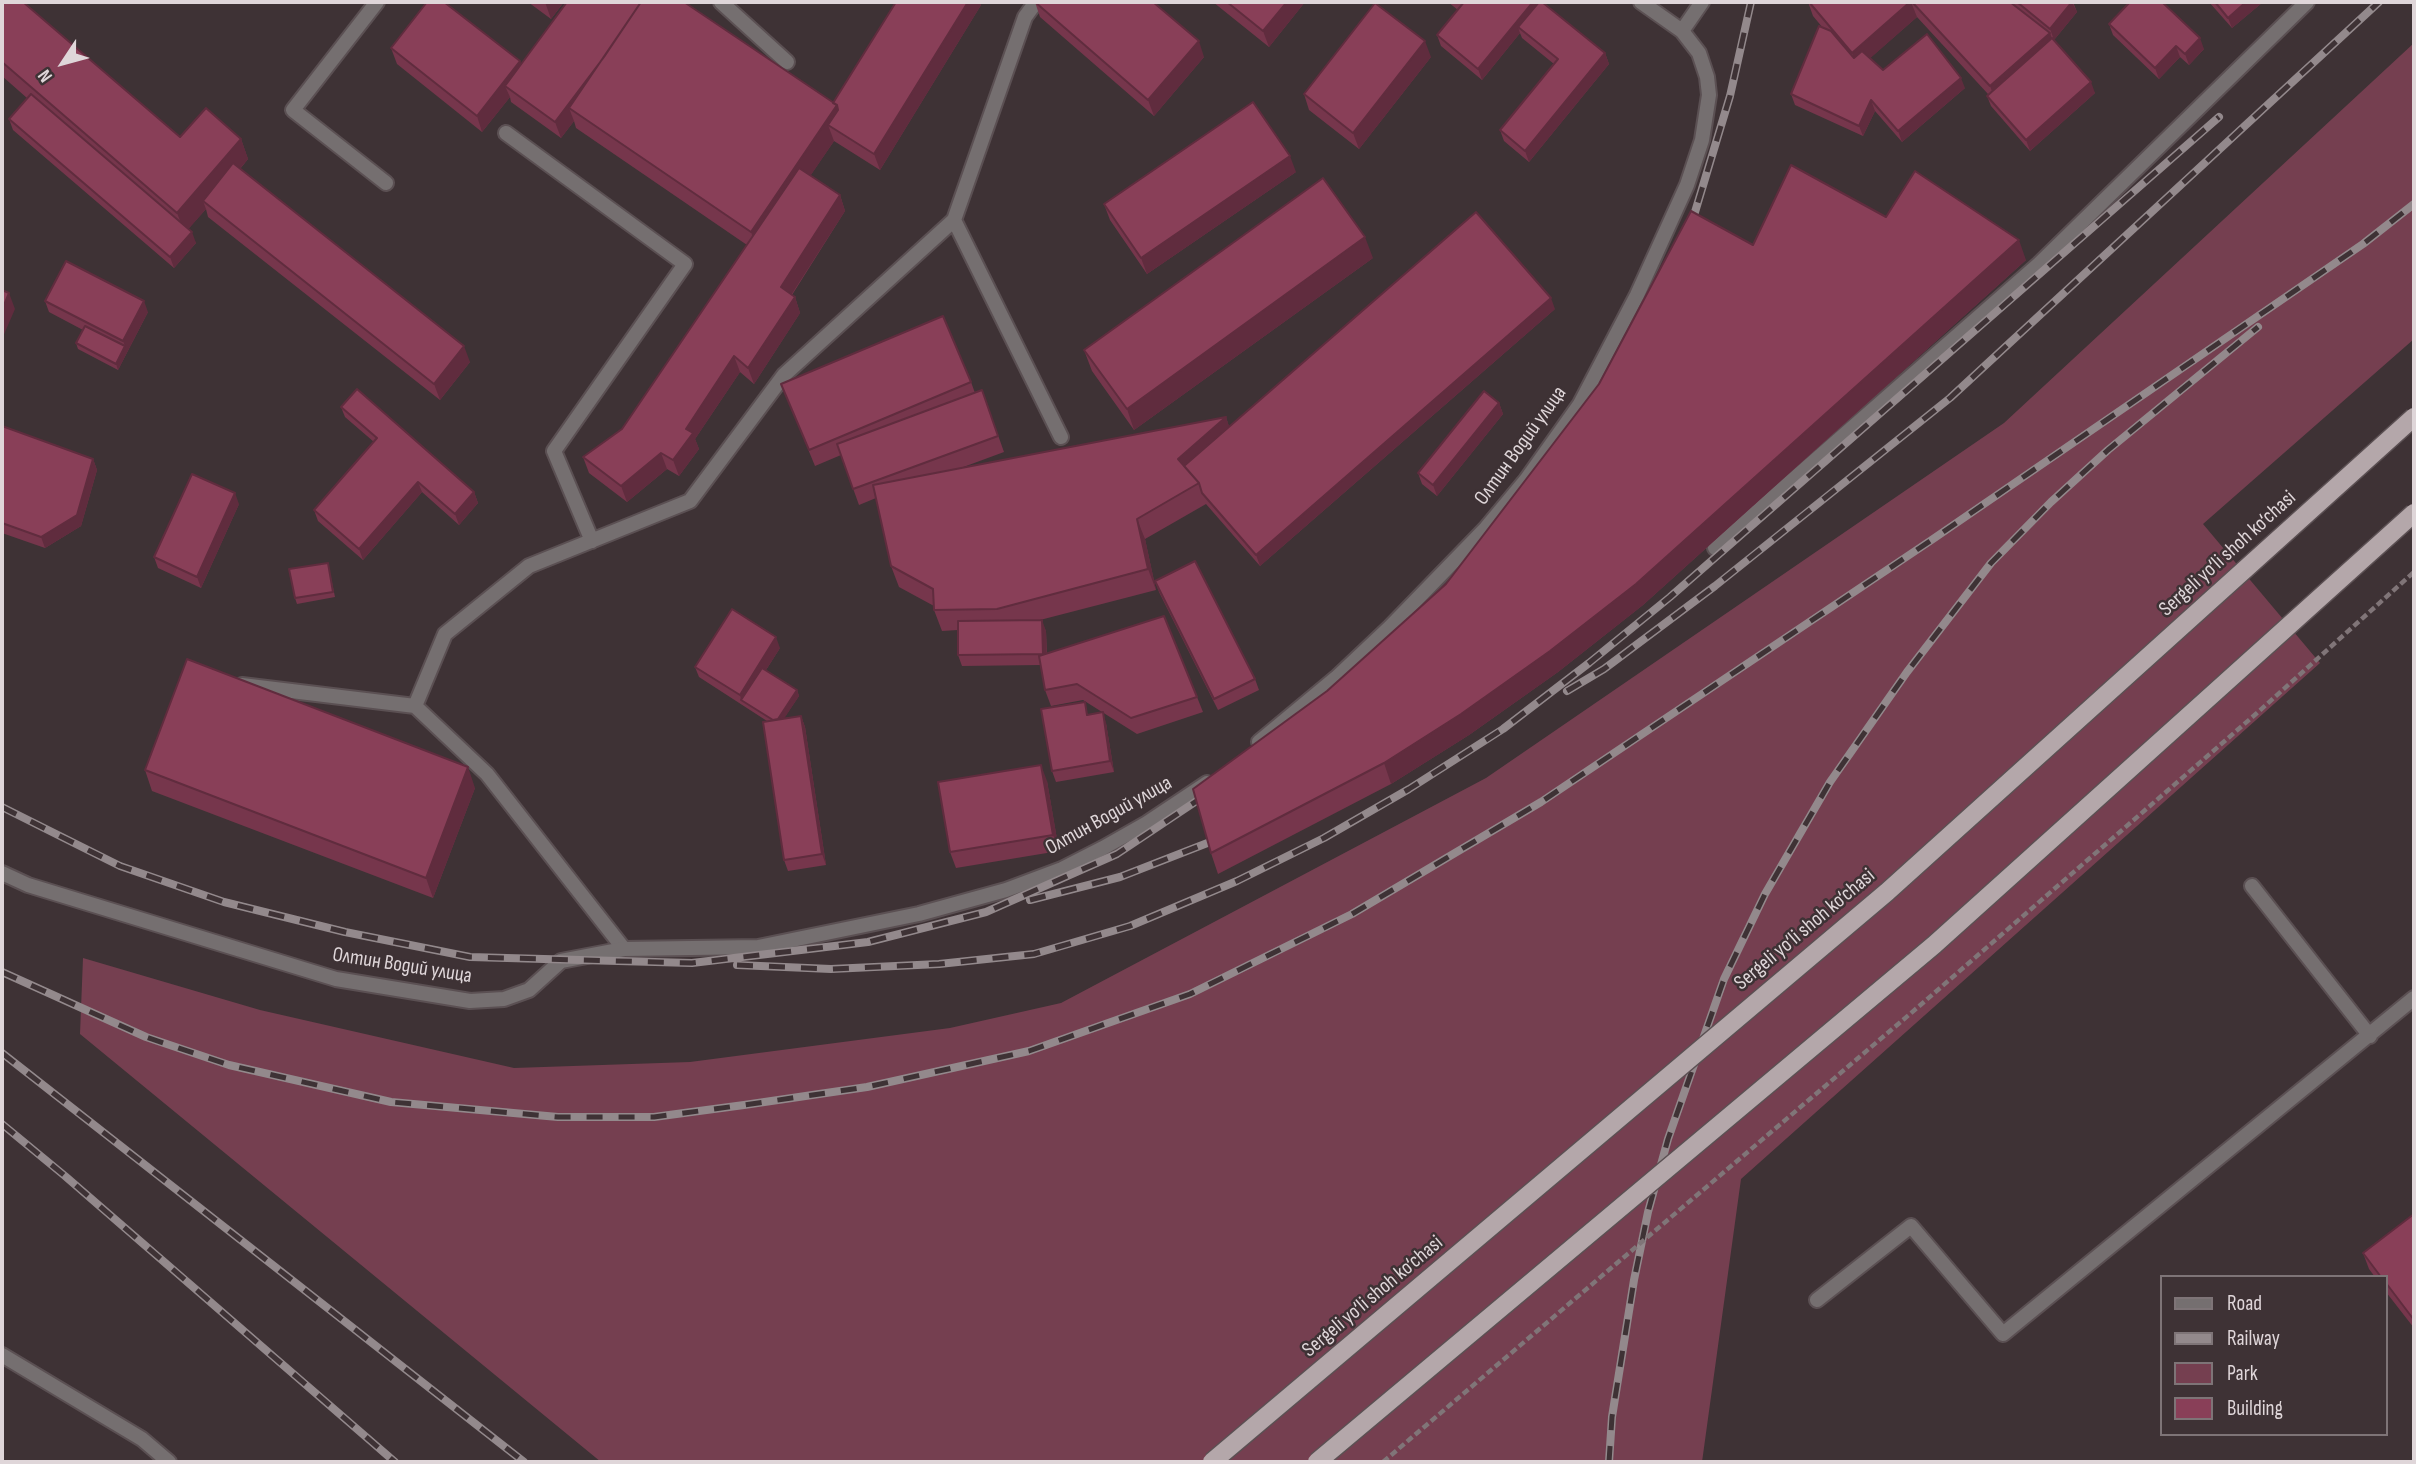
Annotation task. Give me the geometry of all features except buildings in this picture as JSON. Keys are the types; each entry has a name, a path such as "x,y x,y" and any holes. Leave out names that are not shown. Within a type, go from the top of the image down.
{"main road":[{"name":"Sergeli yo‘li shoh ko‘chasi","path":"1212,1462 1886,892 2414,417"},
{"path":"1317,1462 1934,945 2414,513"}],"street":[{"path":"377,2 293,110 386,183"},
{"path":"721,2 787,62"},
{"path":"415,706 445,634 529,566 690,501 784,375 954,220 1025,16 1035,2"},
{"name":"Олтин Водий улица","path":"1245,754 1336,678 1443,574 1526,480 1580,404 1663,241 1687,185 1702,140 1709,95 1707,77 1699,53 1682,31 1641,2"},
{"path":"1682,31 1702,2"},
{"path":"1715,548 2039,264 2307,2"},
{"path":"506,132 685,264 554,451 592,541"},
{"path":"954,220 1061,437"},
{"path":"222,683 415,706 487,774 624,949"},
{"name":"Олтин Водий улица","path":"2,873 28,885 336,979 470,1001 504,999 529,990 561,961 624,949 758,947 919,914 1033,881 1103,848 1147,823 1217,776"},
{"path":"2252,886 2370,1036"},
{"path":"1817,1300 1911,1226 2003,1334 2414,998"},
{"path":"2,1355 142,1439 169,1462"}],"path":[{"path":"1383,1462 1906,1017 2257,713 2414,572"}],"green space":[{"path":"2414,43 2414,339 2203,524 2320,663 1741,1179 1702,1462 601,1462 80,1034 83,958 260,1010 514,1068 690,1062 950,1028 1061,1003 1486,778 2004,423"}],"railway":[{"path":"1686,232 1692,222 1730,96 1751,2"},
{"path":"1567,691 1604,669 1715,586 1950,398 2379,2"},
{"path":"737,965 831,969 939,964 1034,954 1130,926 1237,881 1324,838 1409,789 1503,729 1589,663 1670,597 2219,117"},
{"path":"2,972 146,1037 229,1065 391,1102 558,1117 654,1117 744,1105 867,1087 1029,1051 1190,994 1352,914 1541,802 1933,539 2363,244 2414,204"},
{"path":"1609,1462 1612,1417 1634,1280 1648,1212 1668,1139 1724,979 1765,894 1830,782 1907,672 1991,563 2051,502 2108,450 2258,327"},
{"path":"2,807 120,866 224,902 345,932 470,957 692,963 868,942 986,912 1117,854 1213,790"},
{"path":"1030,900 1120,877 1210,842"},
{"path":"2,1053 524,1462"},
{"path":"2,1124 395,1462"}]}
